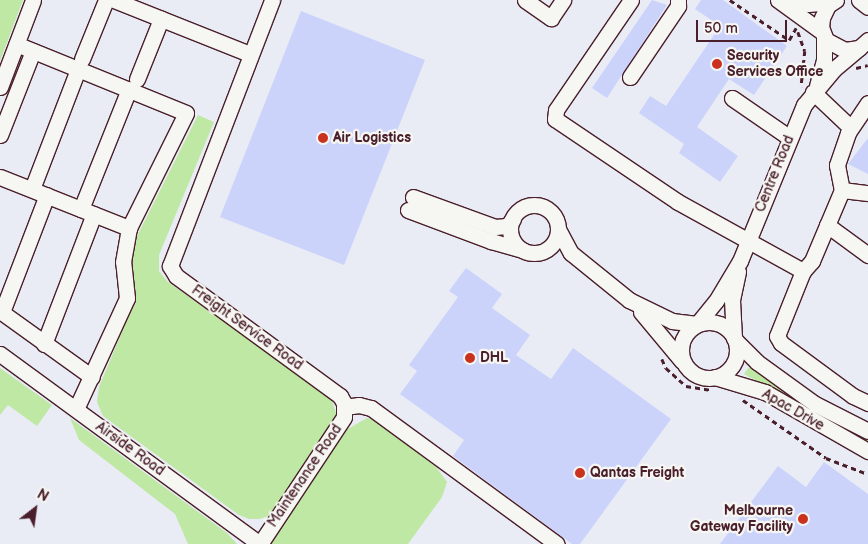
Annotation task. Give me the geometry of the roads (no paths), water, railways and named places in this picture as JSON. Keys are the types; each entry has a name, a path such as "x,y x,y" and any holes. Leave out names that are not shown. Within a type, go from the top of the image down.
{"street":[{"path":"1,84 33,0"},
{"path":"32,189 106,0"},
{"path":"114,0 250,54"},
{"name":"Freight Service Road","path":"272,0 170,261 171,271 340,396 345,407"},
{"path":"525,0 551,18 563,0"},
{"path":"631,0 554,116 678,202 747,243 803,271"},
{"path":"630,77 678,6 677,0"},
{"path":"859,0 868,7"},
{"path":"785,2 808,4 834,1"},
{"name":"Centre Road","path":"735,339 732,300 740,261 802,109 814,90 824,60 822,18 834,1"},
{"path":"785,2 800,23 823,34 837,48 864,45"},
{"path":"44,344 133,84 161,19"},
{"path":"16,44 33,51 80,64 133,84 186,113 129,228 123,262 127,298 76,409"},
{"name":"Centre Road","path":"814,90 864,45"},
{"path":"0,135 33,51"},
{"path":"814,90 851,128"},
{"path":"732,98 790,138"},
{"path":"868,103 851,128 837,165 842,190 812,261 803,271 777,332 778,340 853,396 868,403"},
{"path":"0,177 129,228"},
{"path":"842,190 868,193"},
{"path":"47,195 1,312 92,377"},
{"path":"589,270 567,259 491,241 411,203 495,227 507,226 522,208 536,205 550,212 571,253 589,270 629,300 663,335 685,365 696,375 715,384 734,363 735,339 719,323 672,321 629,300"},
{"path":"512,219 512,237 530,251"},
{"path":"827,225 868,255"},
{"path":"530,251 550,246 558,229"},
{"name":"Centre Road","path":"697,323 716,301 740,261"},
{"path":"685,365 680,354 681,342 697,323"},
{"name":"Apac Drive","path":"735,339 757,362 815,404 868,431"},
{"name":"Airside Road","path":"0,354 260,544"},
{"name":"Apac Drive","path":"715,384 765,392 868,451"},
{"path":"345,407 359,404 371,408 557,544"},
{"name":"Maintenance Road","path":"260,544 344,417 345,407"}],"place":[{"name":"Security Services Office","path":"717,64"},
{"name":"Air Logistics","path":"323,138"},
{"name":"DHL","path":"470,358"},
{"name":"Qantas Freight","path":"580,473"},
{"name":"Melbourne Gateway Facility","path":"803,519"}]}
